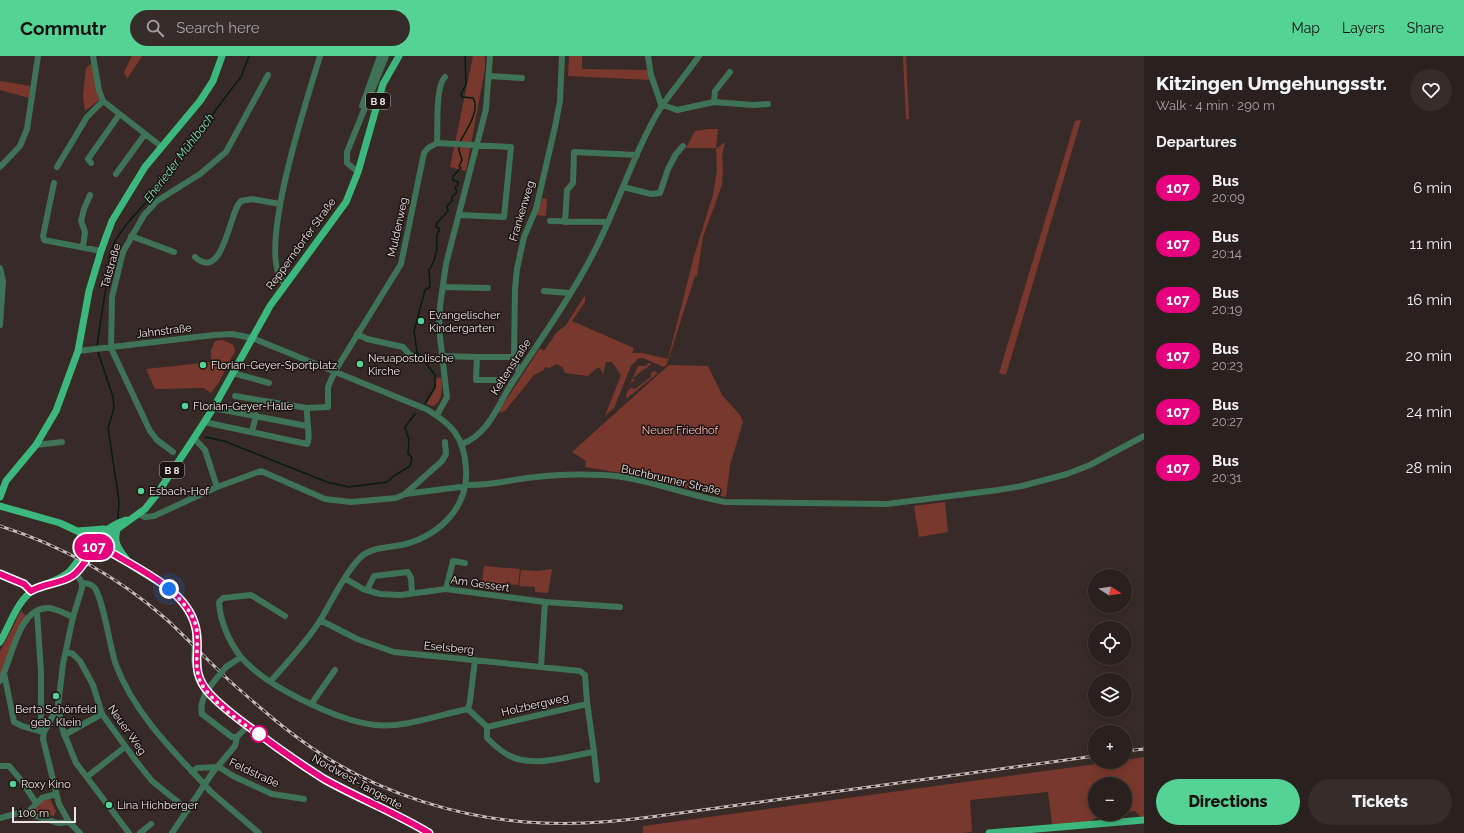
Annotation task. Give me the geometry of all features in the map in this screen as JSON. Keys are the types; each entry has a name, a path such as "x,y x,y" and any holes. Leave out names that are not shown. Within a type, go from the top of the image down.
{"main road":[{"path":"0,497 9,476 36,445 56,412 78,350 89,291 112,221 145,167 200,101 213,80 222,56"},
{"name":"Repperndorfer Straße","path":"95,542 109,527 139,514 154,498 214,407 270,306 342,210 358,172 383,84 399,56"},
{"name":"Nordwest-Tangente","path":"0,506 60,523 77,531 169,589 189,610 196,626 195,661 201,682 216,700 248,726 324,779 429,833"},
{"name":"Repperndorfer Straße","path":"95,542 117,530 130,519"},
{"path":"77,531 91,531 109,527"},
{"path":"117,530 115,540 117,547 129,563"},
{"name":"B 8","path":"0,642 18,607 31,591 54,582 68,579 76,573 95,542"},
{"name":"B 8","path":"54,582 70,571 95,542"},
{"path":"989,833 1144,820"}],"street":[{"path":"0,167 20,146 27,129 38,56"},
{"path":"285,284 278,275 276,264 276,236 280,204 320,56"},
{"path":"363,111 365,95 380,56"},
{"path":"358,172 347,163 347,152 386,56"},
{"path":"437,415 447,397 439,328 446,264 486,109 490,56"},
{"name":"Frankenweg","path":"519,372 514,357 515,289 518,264 524,237 536,209 555,127 560,101 562,56"},
{"path":"648,56 651,75 662,106 677,110 714,102 753,105 768,104"},
{"name":"Keltenstraße","path":"462,444 476,438 482,433 570,293 588,263 608,222 637,155 662,106 699,56"},
{"path":"95,57 99,90 103,101 119,115 162,147"},
{"path":"714,102 715,91 730,72"},
{"name":"Talstraße","path":"173,452 157,440 150,431 111,348 111,311 115,278 122,252 144,215 162,197 200,174 226,152 268,75"},
{"path":"489,76 522,78"},
{"path":"445,77 441,80 438,105 437,143 511,147 504,217 459,214"},
{"path":"57,167 87,117 103,101"},
{"path":"91,163 88,159 119,115"},
{"path":"116,174 145,134"},
{"name":"Muldenweg","path":"307,408 328,407 328,387 335,371 356,334 401,264 424,153 428,148 437,143"},
{"path":"623,186 651,194 660,193 668,169 676,154 683,146"},
{"path":"565,222 568,190 573,183 574,152 637,155"},
{"path":"54,183 43,238 47,242 101,251"},
{"path":"83,247 85,232 81,221 90,195"},
{"path":"195,257 201,262 214,261 217,258 225,240 235,208 241,201 252,199 280,204"},
{"path":"550,221 608,222"},
{"path":"131,236 174,252"},
{"path":"0,268 3,281 0,326"},
{"path":"443,287 488,288"},
{"path":"544,291 570,293"},
{"name":"Jahnstraße","path":"78,350 111,348 214,335 232,334 252,338 417,405 437,415 455,431 462,444"},
{"path":"356,334 367,339 403,347 409,354 416,358"},
{"path":"442,356 514,357"},
{"path":"477,357 476,380 497,380"},
{"path":"233,373 269,383"},
{"path":"204,422 307,444 310,438 307,426 307,408 235,396"},
{"path":"214,407 307,426"},
{"path":"252,432 256,415"},
{"name":"Buchbrunner Straße","path":"466,485 488,485 536,477 598,475 640,481 702,498 725,502 871,505 904,503 1022,486 1067,474 1090,465 1144,436"},
{"path":"194,438 205,450 217,487"},
{"path":"36,445 62,442"},
{"path":"405,494 442,461 446,454 445,442"},
{"path":"271,681 320,620 358,560 372,550 414,541 437,529 456,512 466,485 465,457 462,444"},
{"path":"139,514 148,517 162,514 217,487 261,471 312,494 338,501 351,502 396,498 405,494 460,487"},
{"path":"446,588 453,561 465,563"},
{"path":"367,590 370,579 374,576 402,571 408,572 411,578 412,593"},
{"path":"76,573 82,582 94,587 99,595 110,643 125,686 165,743 210,791 259,833"},
{"path":"0,574 24,584 31,591"},
{"name":"Am Gessert","path":"346,579 367,590 380,594 412,593 446,588 545,602 620,606"},
{"path":"82,582 66,652 58,706 64,735 76,763 88,776 95,790 129,833"},
{"path":"285,616 251,594 223,598 219,602 223,625 241,657 271,681 342,717 376,725 407,723 468,709"},
{"path":"541,667 545,602"},
{"path":"0,681 20,631 26,620 37,612 48,608 73,617"},
{"path":"37,612 41,672 43,744 62,812 80,833"},
{"name":"Eselsberg","path":"320,620 357,639 394,652 583,672 585,675 587,704"},
{"name":"Neuer Weg","path":"66,652 73,654 83,665 93,685 102,714 126,747 152,780 188,810"},
{"path":"237,737 232,737 202,714 200,708 202,698 226,667 241,657"},
{"path":"468,709 475,660"},
{"path":"312,703 335,670"},
{"path":"4,673 8,686 8,700 14,721 22,726 43,732"},
{"path":"587,704 597,780"},
{"name":"Holzbergweg","path":"487,727 587,704"},
{"path":"43,732 58,706"},
{"path":"468,709 487,727 487,738 508,755 523,761 536,762 594,752"},
{"path":"64,735 102,714"},
{"path":"172,833 213,772 219,767 235,746 237,737 248,726"},
{"path":"88,776 126,747"},
{"path":"0,766 9,766 21,780 36,803"},
{"path":"192,772 197,768 219,767"},
{"name":"Feldstraße","path":"219,767 238,779 272,794 304,799"},
{"path":"27,813 42,798 56,794"},
{"path":"0,818 20,812 58,823 69,822"},
{"path":"140,833 151,824"}],"green space":[{"path":"132,56 142,56 127,79 124,72"},
{"path":"473,56 485,56 485,69 466,171 450,167"},
{"path":"569,56 582,56 582,69 647,70 652,80 568,76"},
{"path":"903,56 906,56 909,119 906,119"},
{"path":"92,63 99,100 85,111 83,96 86,68"},
{"path":"0,81 30,86 29,98 0,90"},
{"path":"1081,120 1006,375 999,373 1075,121"},
{"path":"718,129 716,148 686,148 695,131"},
{"path":"725,142 722,156 722,185 703,237 697,276 695,276 667,364 664,367 643,358 639,358 631,366 614,408 605,416 621,375 612,362 606,362 603,374 600,368 597,368 588,376 565,373 562,367 557,364 549,368 545,367 544,370 534,375 505,411 500,413 499,411 540,348 544,351 556,333 566,325 585,295 585,302 572,321 634,348 632,353 642,353 668,359 694,256 713,195 717,170 716,149"},
{"path":"542,198 547,199 546,216 536,215"},
{"name":"Florian-Geyer-Sportplatz","path":"222,340 233,345 235,351 219,382 211,393 204,388 155,389 146,369 211,362 211,350 215,341"},
{"path":"649,363 651,364 647,367 648,368 644,369 632,379 638,366 645,366"},
{"name":"Neuer Friedhof","path":"669,365 708,366 722,395 740,415 743,422 730,465 726,497 633,475 585,467 586,461 572,452"},
{"path":"654,371 658,373 626,399 627,392 631,388 635,389 651,377 651,373"},
{"path":"436,378 442,378 442,390 439,401 433,406 426,404 436,388"},
{"path":"945,502 948,532 919,537 914,506"},
{"path":"484,566 520,569 518,585 482,582"},
{"path":"552,569 548,593 535,592 535,587 519,586 521,570 537,571"},
{"path":"21,611 27,617 0,675 0,652"},
{"path":"1144,757 1144,817 1141,817 1135,811 1132,811 1132,777 1088,777 1088,821 1091,821 1087,823 1052,824 1048,792 970,800 972,832 643,833 643,826 1088,765 1088,769 1132,769 1132,759"},
{"path":"50,799 56,811 54,816 34,811 42,801"}],"waterway":[{"name":"Eherieder Mühlbach","path":"109,259 116,239 122,230 159,188 241,77 249,56"},
{"path":"460,142 474,115 475,109 473,98 462,97 461,94 466,84 465,56"},
{"path":"425,404 435,387 435,375 417,352 414,331 425,290 430,287 429,270 436,256 437,237 439,231 439,228 436,227 437,223 448,211 447,206 457,192 455,187 458,185 458,182 453,180 453,176 461,168 459,166 462,160 459,146"},
{"name":"Eherieder Mühlbach","path":"97,345 109,268"},
{"name":"Eherieder Mühlbach","path":"98,352 113,397 114,408 108,428 119,501 118,518"},
{"path":"205,437 224,441 327,482 349,487 387,482 410,466 412,458 408,453 409,440 405,427 415,414"}],"railway":[{"path":"0,526 67,553 88,564 128,589 166,619 232,683 271,717 312,748 365,779 423,802 452,810 513,821 543,823 592,823 673,814 1088,757"},
{"path":"1132,750 1144,749"}],"bus line":[{"name":"107","path":"0,574 24,584 31,591 41,586 68,579 76,573 98,544 150,576 169,589 183,602 189,610 196,626 195,661 198,675 204,688 216,700 258,734 324,779 429,833"}],"place":[{"name":"Evangelischer Kindergarten","path":"421,321"},
{"name":"Neuapostolische Kirche","path":"360,364"},
{"name":"Florian-Geyer-Sportplatz","path":"203,365"},
{"name":"Florian-Geyer-Halle","path":"185,406"},
{"name":"Esbach-Hof","path":"141,491"},
{"name":"Berta Schönfeld geb. Klein","path":"56,696"},
{"name":"Roxy Kino","path":"13,784"},
{"name":"Lina Hichberger","path":"109,805"}],"route":[{"path":"169,589 189,610 196,626 195,661 198,675 204,688 216,700 259,734"}]}
